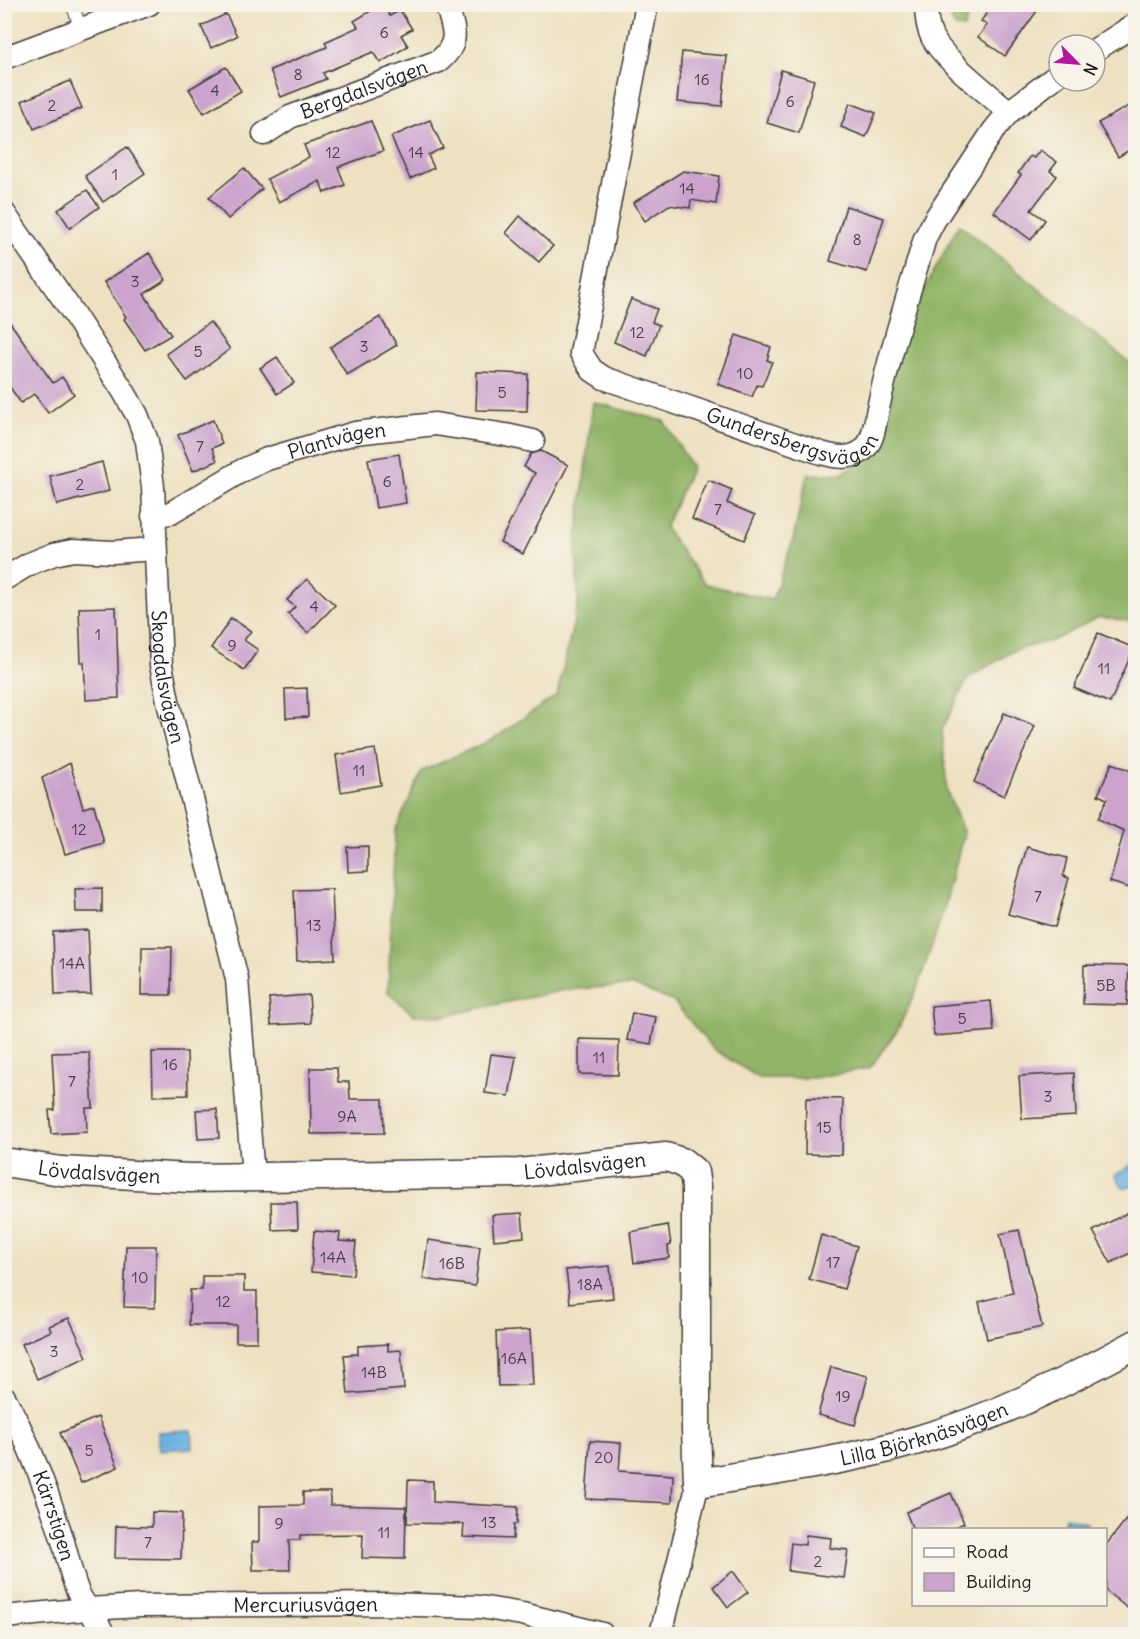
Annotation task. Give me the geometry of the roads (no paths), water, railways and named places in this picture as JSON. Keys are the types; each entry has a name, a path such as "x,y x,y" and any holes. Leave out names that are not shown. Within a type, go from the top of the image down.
{"street":[{"path":"4,57 148,4"},
{"name":"Bergdalsvägen","path":"264,134 290,117 439,61 449,52 454,41 454,30 446,4"},
{"name":"Gundersbergsvägen","path":"647,4 581,353 592,370 604,378 833,456 848,457 862,451 870,442 883,383 925,238 935,219 994,130 1009,112"},
{"path":"926,4 927,23 932,37 944,54 1009,112 1047,83"},
{"path":"1107,42 1136,24"},
{"name":"Skogdalsvägen","path":"4,213 71,310 137,415 147,441 153,487 161,665 171,717 237,979 253,1176"},
{"name":"Plantvägen","path":"153,516 171,513 243,470 267,459 355,433 435,424 533,441"},
{"path":"4,579 29,564 54,554 73,550 113,552 154,549"},
{"name":"Lövdalsvägen","path":"4,1162 61,1171 190,1178 519,1173 666,1157 682,1162 694,1172 696,1187 698,1483 661,1635"},
{"name":"Lilla Björknäsvägen","path":"698,1483 832,1461 918,1440 986,1417 1084,1372 1136,1344"},
{"name":"Kärrstigen","path":"4,1398 18,1421 62,1538 76,1588 103,1635"},
{"name":"Mercuriusvägen","path":"4,1617 141,1606 387,1604 480,1606 522,1614 602,1635"}],"lane":[{"path":"72,4 81,30"}],"water":[{"path":"1135,1163 1135,1183 1124,1189 1115,1175"},
{"path":"192,1430 193,1448 160,1450 158,1432"},
{"path":"1065,1517 1087,1523 1086,1528 1062,1528"}]}
